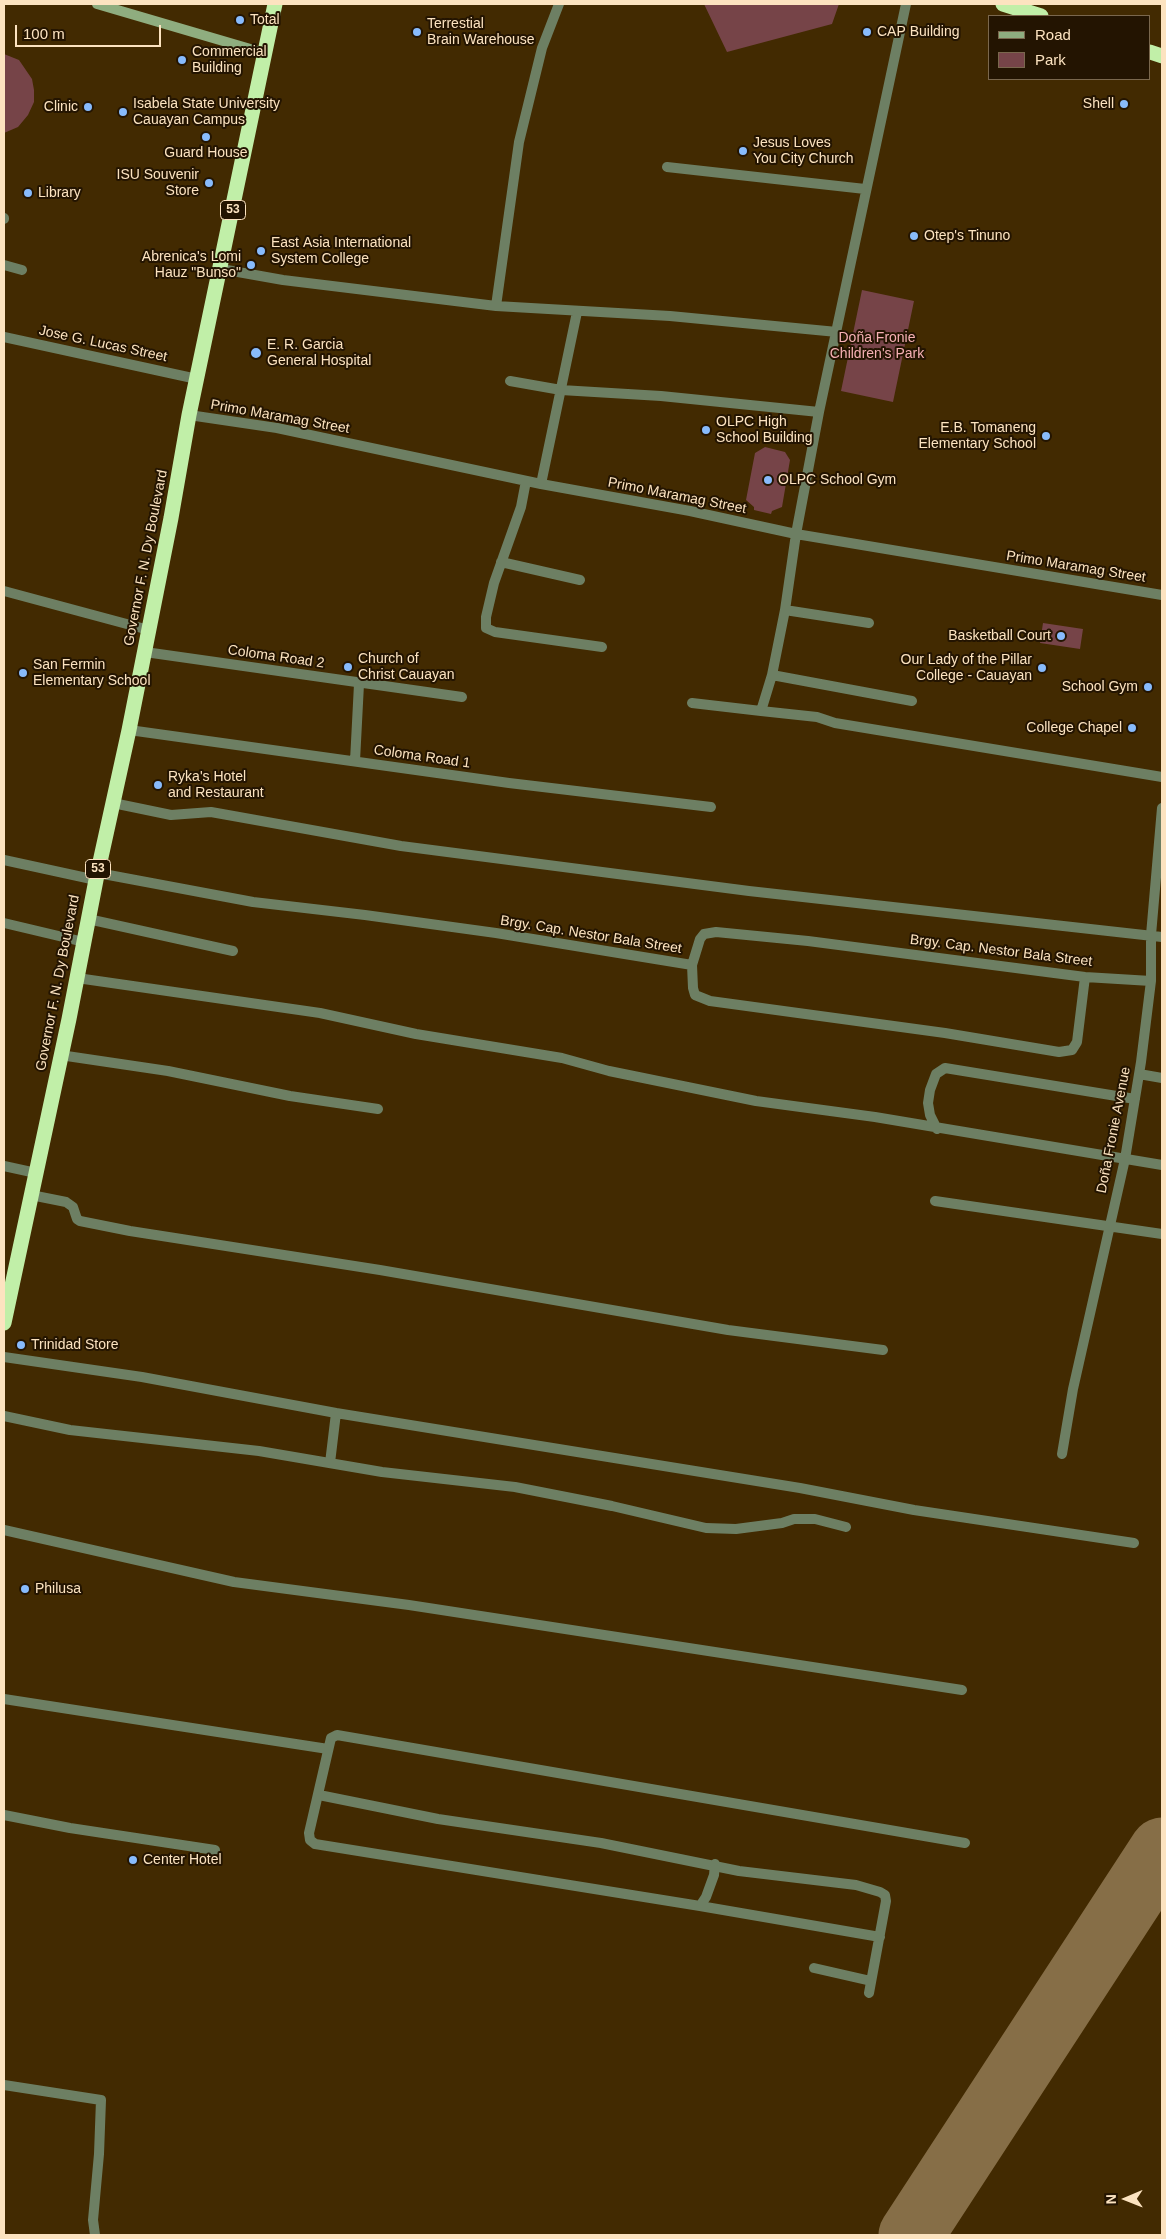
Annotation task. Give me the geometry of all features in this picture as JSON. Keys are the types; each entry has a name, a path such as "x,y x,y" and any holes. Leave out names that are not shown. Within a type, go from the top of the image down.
{"highway":[{"name":"Governor F. N. Dy Boulevard","path":"4,1322 129,730 189,415 275,4"},
{"path":"1002,4 1038,15"}],"street":[{"path":"97,4 264,53"},
{"path":"496,306 519,142 542,48 559,4"},
{"path":"761,712 772,675 779,631 785,610 796,534 820,412 865,189 906,4"},
{"path":"667,166 865,189"},
{"path":"4,265 22,270"},
{"path":"221,269 301,282 496,306 670,316 837,332"},
{"path":"541,484 577,312"},
{"name":"Jose G. Lucas Street","path":"4,336 197,378"},
{"path":"510,381 561,390 661,396 820,412"},
{"name":"Primo Maramag Street","path":"189,415 277,428 526,481 690,511 796,534 1162,595"},
{"path":"526,481 521,507 486,617 486,628 495,632 602,647"},
{"path":"502,562 580,580"},
{"path":"4,591 149,630"},
{"path":"785,610 869,623"},
{"name":"Coloma Road 2","path":"145,652 359,684 462,697"},
{"path":"772,675 912,701"},
{"path":"354,761 359,684"},
{"path":"692,703 817,717 835,723 1162,777"},
{"name":"Coloma Road 1","path":"129,730 509,783 711,807"},
{"path":"113,803 176,816 211,812 401,846 730,888 1162,937"},
{"name":"Doña Fronie Avenue","path":"1062,1454 1073,1389 1125,1159 1136,1099 1151,981 1151,935 1162,808"},
{"name":"Brgy. Cap. Nestor Bala Street","path":"4,860 253,902 487,932 692,965 700,939 704,934 716,932 808,941 1085,976 1151,981"},
{"path":"88,919 234,951"},
{"path":"4,923 84,942"},
{"path":"692,965 695,995 710,1001 945,1033 1059,1052 1072,1050 1077,1042 1085,976"},
{"path":"77,978 320,1013 416,1034 562,1058 609,1071 756,1101 875,1117 937,1129 1009,1138 1162,1166"},
{"path":"60,1055 168,1071 290,1096 378,1109"},
{"path":"937,1129 930,1115 929,1097 936,1074 945,1068 1136,1099"},
{"path":"1139,1074 1162,1078"},
{"path":"4,1166 36,1173"},
{"path":"31,1195 66,1202 74,1208 77,1219 80,1221 130,1231 380,1270 728,1330 883,1350"},
{"path":"935,1201 1162,1234"},
{"path":"4,1357 152,1379 336,1413 800,1488 914,1510 1134,1543"},
{"path":"330,1463 336,1413"},
{"path":"4,1416 70,1430 258,1450 382,1472 515,1487 612,1506 706,1528 736,1529 782,1523 794,1519 815,1519 846,1527"},
{"path":"4,1530 234,1582 418,1606 962,1690"},
{"path":"4,1699 328,1749"},
{"path":"880,1937 315,1844 310,1840 309,1833 331,1738 340,1735 965,1843"},
{"path":"319,1796 438,1819 601,1843 714,1864 740,1871 856,1885 880,1892 885,1895 886,1901 869,1993"},
{"path":"4,1815 70,1828 216,1850"},
{"path":"700,1906 706,1897 714,1875 714,1864"},
{"path":"814,1968 871,1981"},
{"path":"4,2085 101,2100 99,2154 93,2220 95,2235"}],"green space":[{"path":"704,4 839,4 832,24 727,52"},
{"path":"4,54 19,60 32,79 34,102 28,115 18,127 4,133"},
{"name":"Doña Fronie Children's Park","path":"862,290 914,301 893,402 841,391"},
{"name":"OLPC School Gym","path":"765,447 785,452 790,460 782,507 772,511 771,514 754,510 754,507 746,500 755,453"},
{"name":"Basketball Court","path":"1043,623 1083,629 1080,649 1040,643"}],"runway":[{"path":"911,2235 1162,1850"}],"place":[{"name":"Total","path":"240,20"},
{"name":"Terrestial Brain Warehouse","path":"417,32"},
{"name":"CAP Building","path":"867,32"},
{"name":"Commercial Building","path":"182,60"},
{"name":"Shell","path":"1124,104"},
{"name":"Clinic","path":"88,107"},
{"name":"Isabela State University Cauayan Campus","path":"123,112"},
{"name":"Guard House","path":"206,137"},
{"name":"Jesus Loves You City Church","path":"743,151"},
{"name":"ISU Souvenir Store","path":"209,183"},
{"name":"Library","path":"28,193"},
{"name":"Otep's Tinuno","path":"914,236"},
{"name":"East Asia International System College","path":"261,251"},
{"name":"Abrenica's Lomi Hauz \"Bunso\"","path":"251,265"},
{"name":"E. R. Garcia General Hospital","path":"256,353"},
{"name":"OLPC High School Building","path":"706,430"},
{"name":"E.B. Tomaneng Elementary School","path":"1046,436"},
{"name":"OLPC School Gym","path":"768,480"},
{"name":"Basketball Court","path":"1061,636"},
{"name":"Church of Christ Cauayan","path":"348,667"},
{"name":"Our Lady of the Pillar College - Cauayan","path":"1042,668"},
{"name":"San Fermin Elementary School","path":"23,673"},
{"name":"School Gym","path":"1148,687"},
{"name":"College Chapel","path":"1132,728"},
{"name":"Ryka's Hotel and Restaurant","path":"158,785"},
{"name":"Trinidad Store","path":"21,1345"},
{"name":"Philusa","path":"25,1589"},
{"name":"Center Hotel","path":"133,1860"}]}
